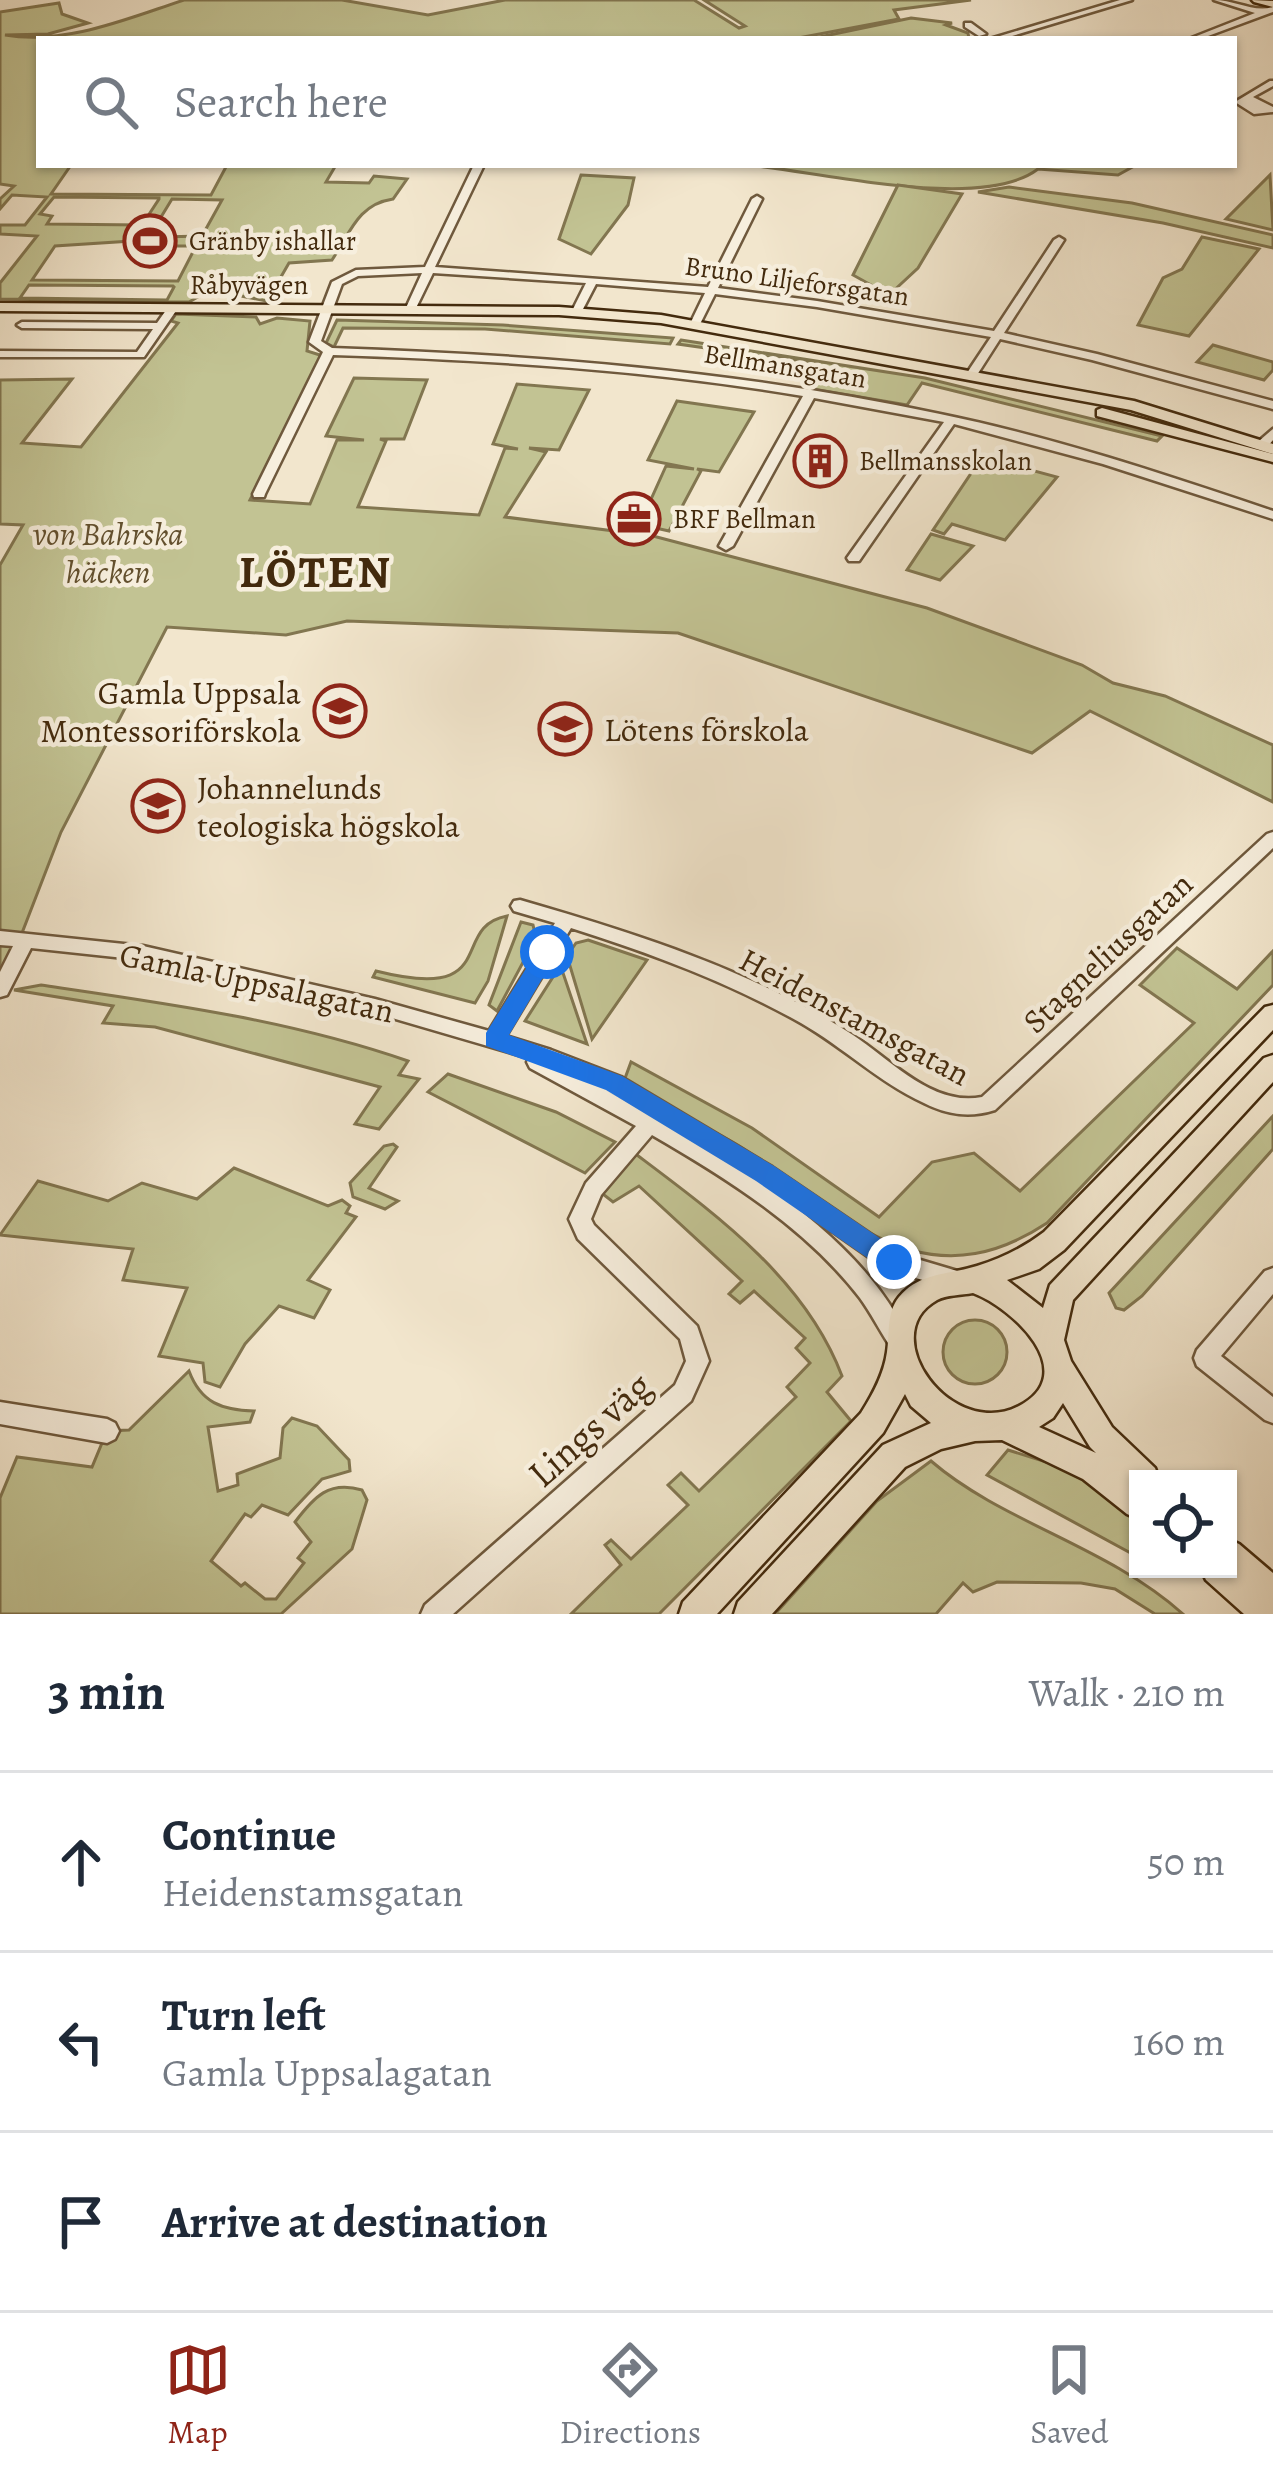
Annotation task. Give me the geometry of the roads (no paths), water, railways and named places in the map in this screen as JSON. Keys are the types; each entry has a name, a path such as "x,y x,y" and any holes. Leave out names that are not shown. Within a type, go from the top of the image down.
{"main road":[{"path":"1258,6 1273,10"},
{"name":"Råbyvägen","path":"0,307 498,313 769,339"},
{"name":"Råbyvägen","path":"498,313 559,311 695,324 971,376 1081,400 1109,415 1270,446"},
{"path":"695,1614 872,1423 890,1394 901,1322 922,1293 1029,1260 1054,1240 1273,1014"},
{"path":"750,1614 894,1456 938,1435 1029,1417 1046,1400 1060,1294 1273,1065"},
{"path":"965,1280 1020,1299 1101,1437 1135,1470"},
{"path":"899,1348 909,1382 927,1403 1094,1468 1129,1496"},
{"path":"1237,1564 1273,1595"},
{"path":"1227,1578 1269,1614"}],"street":[{"path":"1004,36 1128,0"},
{"path":"1218,0 1258,6"},
{"path":"1199,36 1258,6"},
{"path":"968,25 982,36"},
{"path":"1247,97 1273,83"},
{"path":"410,310 477,168"},
{"path":"695,324 757,199"},
{"path":"971,376 1059,240"},
{"name":"Bruno Liljeforsgatan","path":"326,309 337,282 349,274 426,272 712,291 862,311 994,336 1273,405"},
{"path":"578,309 591,283"},
{"path":"0,354 140,355 173,308"},
{"path":"259,494 329,351 314,344 326,309"},
{"path":"22,325 160,326"},
{"name":"Bellmansgatan","path":"329,351 636,368 811,393 951,420 1127,466 1273,514"},
{"path":"726,546 811,393"},
{"path":"854,558 951,420"},
{"name":"Stagneliusgatan","path":"980,1108 1273,838"},
{"name":"Heidenstamsgatan","path":"520,906 645,944 774,1002 956,1110 980,1108"},
{"path":"502,1042 567,919"},
{"name":"Gamla Uppsalagatan","path":"0,938 143,953 502,1042 765,1173 894,1262 965,1280"},
{"path":"0,990 26,941"},
{"name":"Gamla Uppsalagatan","path":"655,1117 814,1236 870,1289 899,1348"},
{"name":"Lings väg","path":"434,1614 638,1436 694,1376 698,1351 689,1333 581,1222 593,1189 655,1117"},
{"path":"1273,1278 1205,1358 1273,1412"},
{"path":"0,1413 107,1430"}],"place":[{"name":"Gränby ishallar","path":"150,241"},
{"name":"Bellmansskolan","path":"820,461"},
{"name":"BRF Bellman","path":"634,519"},
{"name":"Gamla Uppsala Montessoriförskola","path":"340,711"},
{"name":"Lötens förskola","path":"565,729"},
{"name":"Johannelunds teologiska högskola","path":"158,806"}],"district":[{"name":"LÖTEN","path":"316,571"}],"park label":[{"name":"von Bahrska häcken","path":"108,552"}]}
